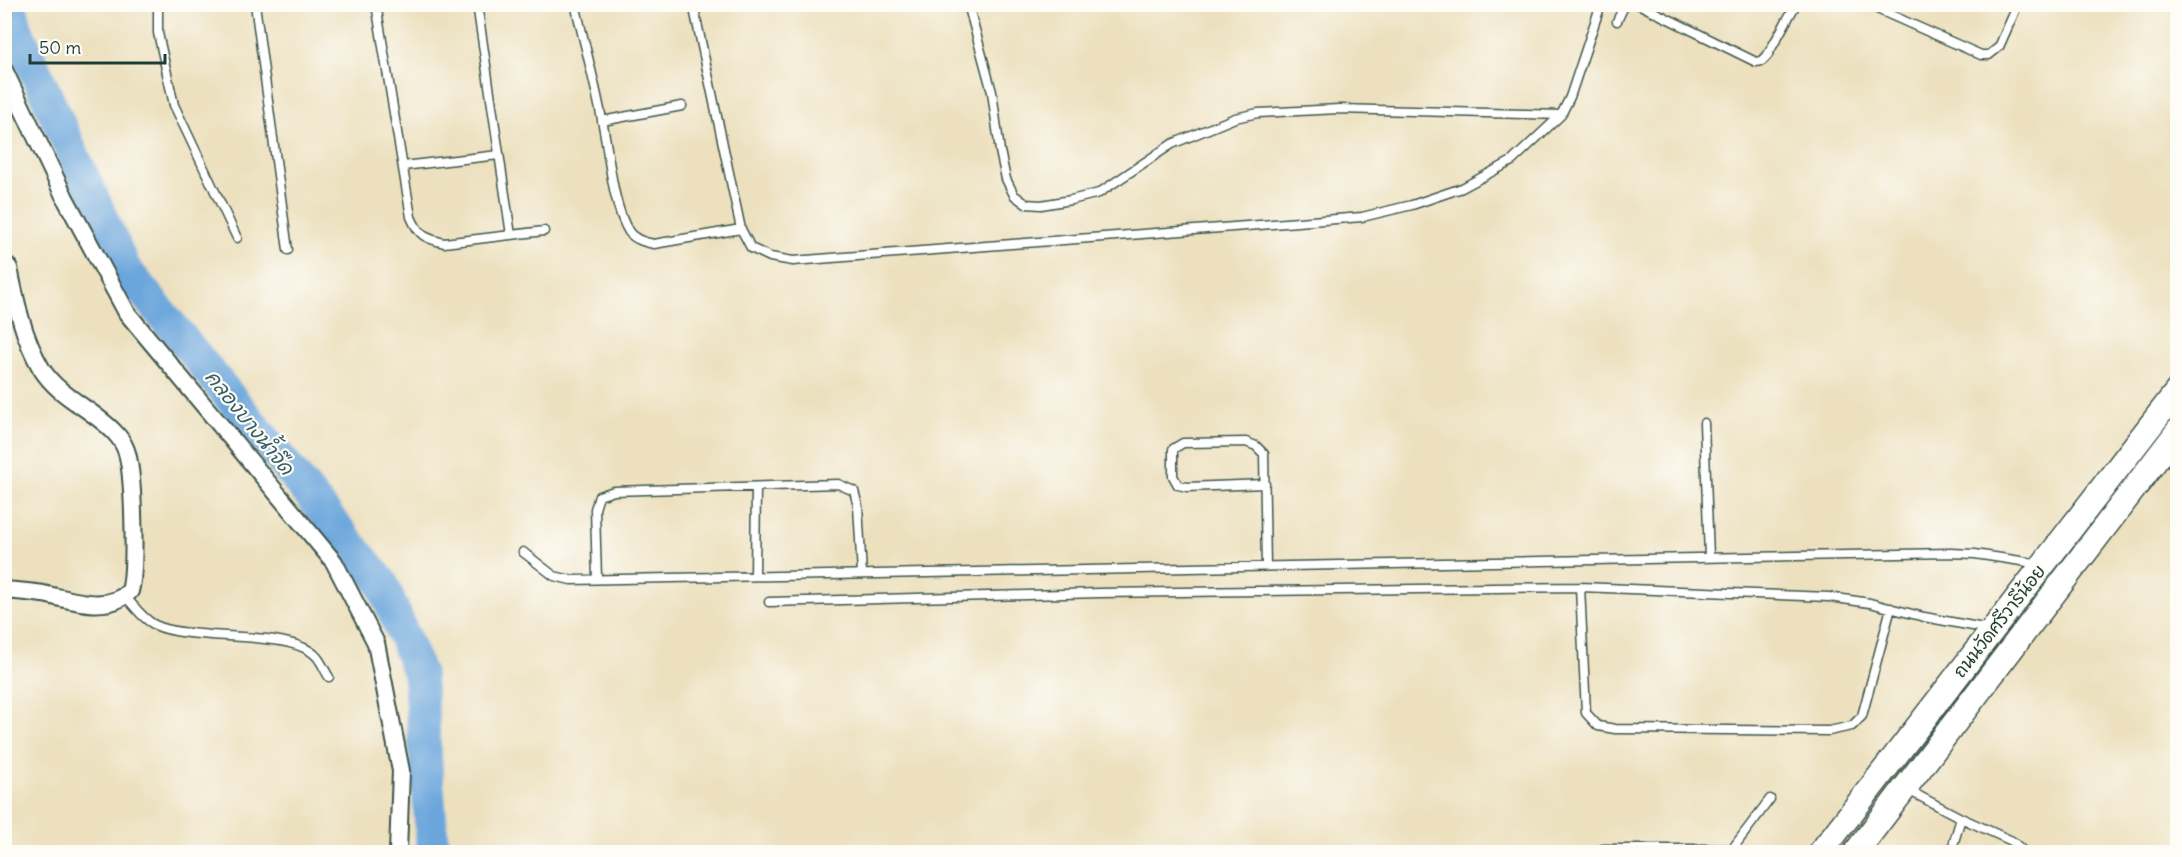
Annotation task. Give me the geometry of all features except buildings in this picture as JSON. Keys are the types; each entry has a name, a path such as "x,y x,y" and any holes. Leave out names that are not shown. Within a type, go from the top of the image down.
{"main road":[{"name":"ถนนวัดศรีวารีน้อย","path":"1821,852 2178,390"},
{"name":"ถนนวัดศรีวารีน้อย","path":"1856,852 2178,431"}],"street":[{"path":"4,70 65,198 127,313 334,562 376,643 400,771 398,852"},
{"path":"4,262 9,268 23,329 42,369 63,393 118,435 126,449 129,466 133,578 130,591 125,596 110,602 95,603 4,590"}],"lane":[{"path":"158,4 158,33 174,105 237,238"},
{"path":"255,4 288,250"},
{"path":"376,4 411,217 417,231 428,239 444,243 544,231"},
{"path":"477,4 511,235"},
{"path":"693,4 741,229 751,248 770,257 793,261 1362,217 1412,205 1462,188 1512,161 1561,114 1570,97 1601,4"},
{"path":"968,4 992,93 1006,179 1014,195 1026,204 1041,205 1061,202 1099,192 1172,144 1235,118 1258,113 1339,110 1561,114"},
{"path":"1617,21 1625,4"},
{"path":"1638,4 1756,62 1762,61 1767,56 1796,4"},
{"path":"1866,4 1981,55 1989,55 1999,47 2018,4"},
{"path":"577,12 617,197 630,234 641,242 654,244 741,229"},
{"path":"602,121 682,106"},
{"path":"403,166 499,155"},
{"path":"1704,423 1709,557"},
{"path":"1264,484 1187,487 1178,485 1173,476 1173,449 1183,443 1246,442 1256,446 1264,454 1266,566"},
{"path":"597,579 595,509 599,496 614,491 838,484 854,491 858,506 862,574"},
{"path":"755,576 756,487"},
{"path":"523,552 554,576 571,580 1950,553 1976,554 2044,564"},
{"path":"769,602 1100,593 1580,587 1829,597 1992,630"},
{"path":"1580,587 1586,713 1598,726 1615,729 1829,731 1852,726 1862,716 1891,608"},
{"path":"125,596 145,618 157,626 180,631 285,642 303,647 317,657 329,677"},
{"path":"1905,788 1961,818 2012,841 2024,852"},
{"path":"1594,852 1603,849 1731,851 1770,800"},
{"path":"1951,852 1961,818"}],"waterway":[{"name":"คลองบางน้ำจืด","path":"10,4 17,31 125,269 382,583 419,673 433,852"}]}
